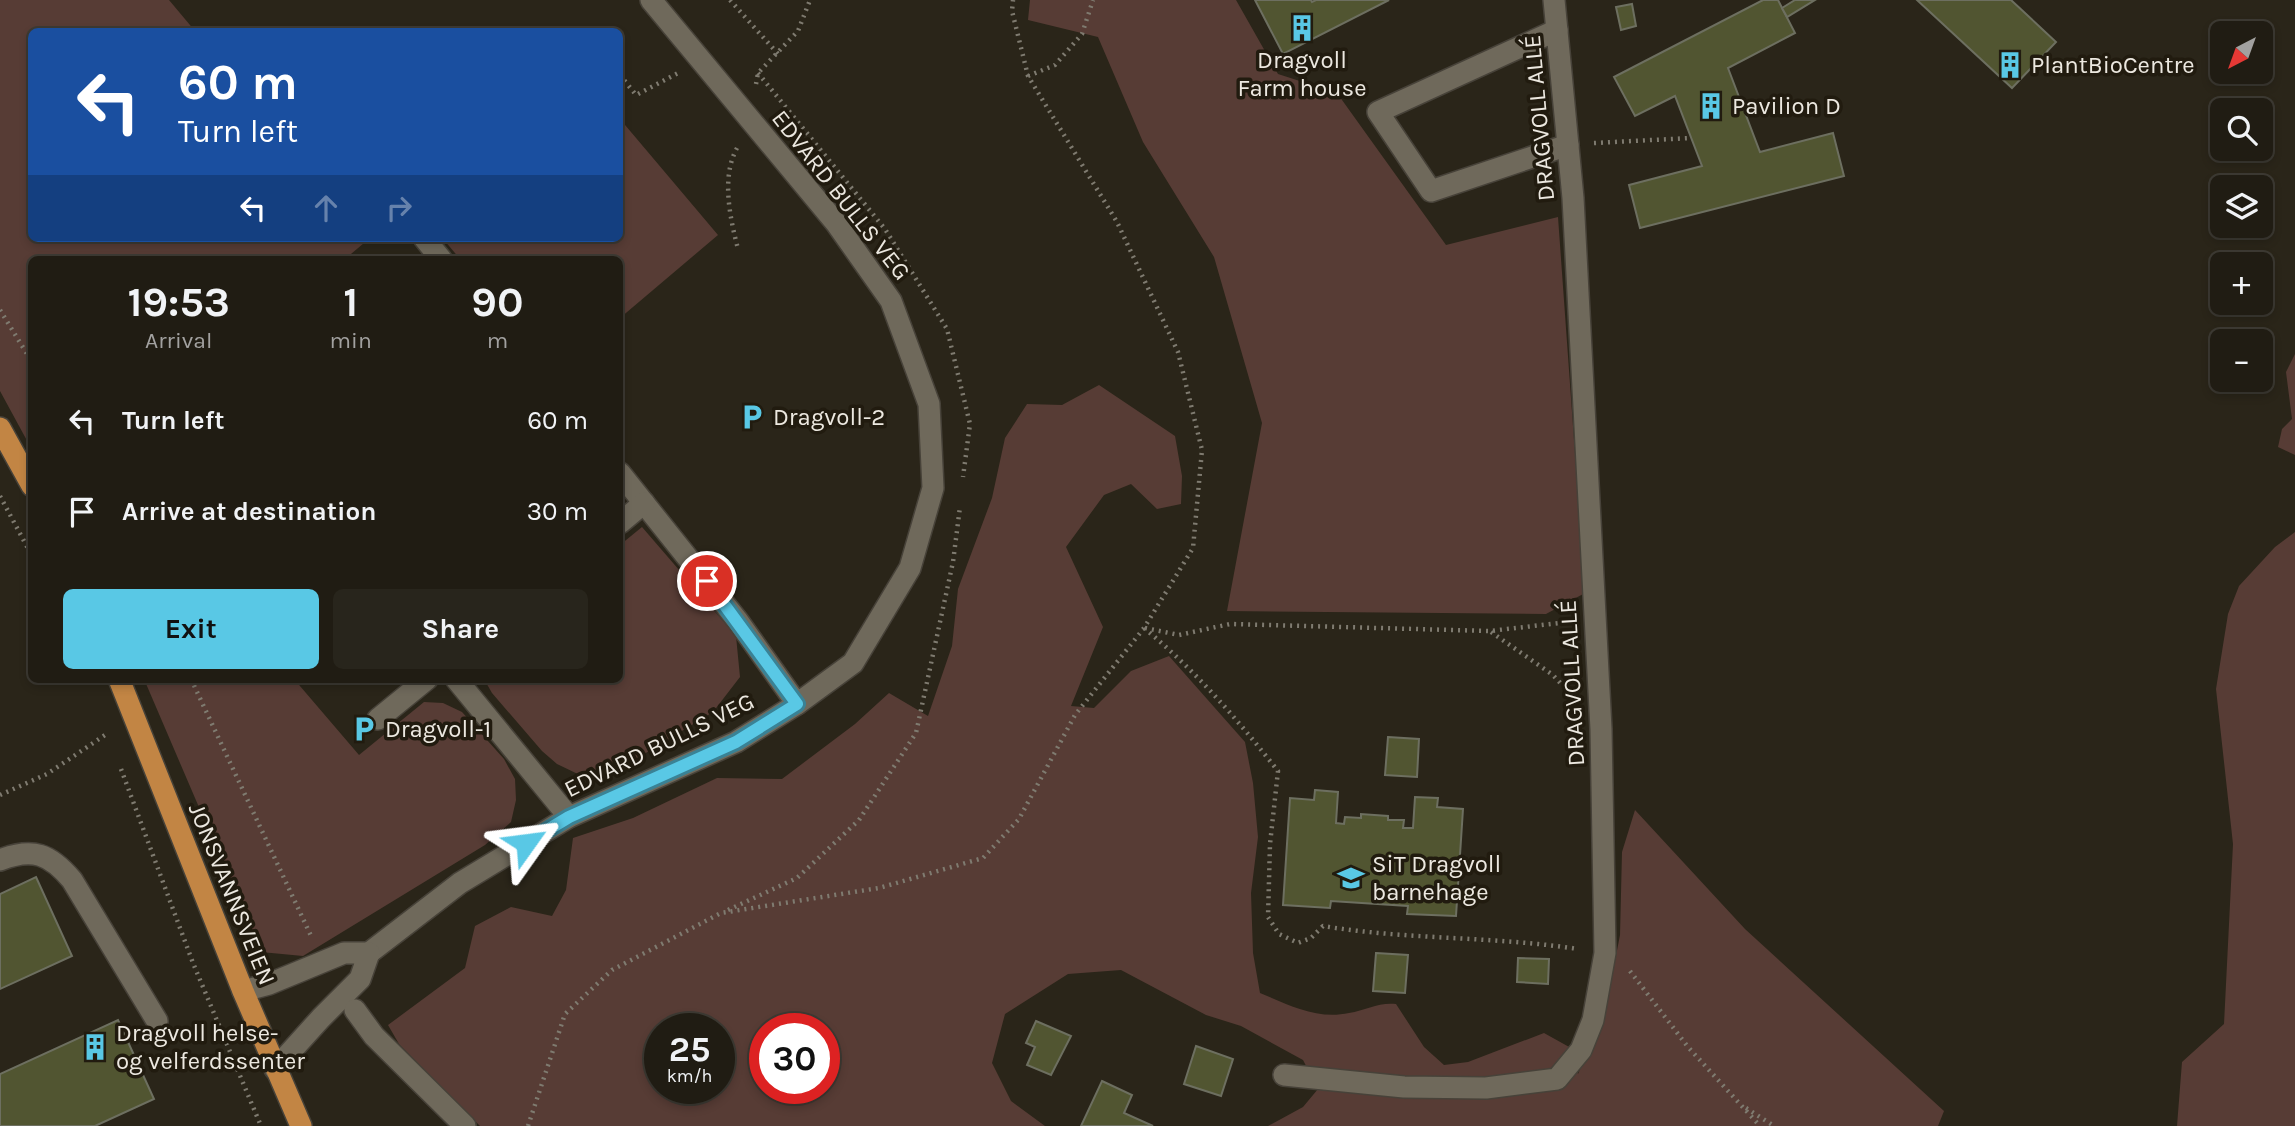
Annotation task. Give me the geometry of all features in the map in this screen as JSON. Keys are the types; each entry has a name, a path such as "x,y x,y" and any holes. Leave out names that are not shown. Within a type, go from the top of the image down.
{"main road":[{"path":"0,428 28,479"},
{"name":"JONSVANNSVEIEN","path":"121,683 243,991 301,1126"}],"street":[{"name":"EDVARD BULLS VEG","path":"275,1069 360,979 369,953 460,883 569,817 736,742 797,704 853,663 910,568 933,488 929,404 891,300 836,223 651,0"},
{"name":"DRAGVOLL ALLÉ","path":"1284,1075 1404,1087 1486,1088 1557,1079 1581,1050 1593,1020 1605,953 1601,729 1573,198 1554,0"},
{"path":"1557,30 1378,112 1431,191 1568,145"},
{"path":"427,242 439,256"},
{"path":"623,477 738,621 797,704"},
{"path":"623,520 644,503"},
{"path":"378,719 422,683"},
{"path":"459,683 569,817"},
{"path":"0,860 20,852 38,855 60,866 72,880 158,1021"},
{"path":"243,991 269,984 344,953 369,953"},
{"path":"355,1010 374,1036 465,1126"}],"path":[{"path":"730,0 778,54"},
{"path":"738,249 730,216 730,162 752,122 758,73 798,31 810,0"},
{"path":"721,914 879,888 983,858 1020,819 1075,715 1144,628 1193,548 1202,450 1178,352 1117,222 1028,76 1012,11 1013,0"},
{"path":"1028,76 1055,65 1082,34 1093,0"},
{"path":"623,79 636,94 701,62"},
{"path":"758,73 885,229 947,329 970,424 963,479"},
{"path":"1568,145 1691,138"},
{"path":"0,310 28,356"},
{"path":"528,1126 565,1014 612,970 797,878 859,820 916,733 953,562 961,493"},
{"path":"0,496 28,548"},
{"path":"1144,628 1179,635 1230,624 1490,631 1559,623 1594,602"},
{"path":"1144,628 1174,652 1236,718 1278,771 1270,844 1268,917 1279,934 1298,943 1311,938 1322,926 1357,932 1551,945 1605,953 1630,971 1688,1047 1759,1126"},
{"path":"1490,631 1553,675 1601,729"},
{"path":"193,683 315,946"},
{"path":"103,721 113,746"},
{"path":"0,795 47,774 108,733"},
{"path":"117,759 193,963 261,1126"},
{"path":"1742,1106 1774,1126"}],"shaded area":[{"path":"0,0 169,0 192,28 28,28 28,242 365,242 349,256 28,256 28,442 0,391"},
{"path":"1030,0 1236,0 1278,74 1337,93 1446,245 1558,217 1585,593 1546,614 1227,611 1262,423 1214,257 1143,142 1098,37 1028,20"},
{"path":"623,123 718,235 623,315 623,256 457,256 446,242 623,242"},
{"path":"2295,354 2295,455 2278,447 2282,429 2292,419 2286,372"},
{"path":"1099,385 1175,436 1182,476 1181,504 1157,509 1131,484 1104,495 1066,547 1103,627 1071,706 1094,708 1131,671 1169,656 1245,742 1253,783 1258,837 1251,893 1253,953 1260,993 1303,1010 1326,1015 1396,1004 1424,1047 1444,1065 1468,1062 1544,1033 1571,1048 1578,1074 1605,1012 1620,935 1622,852 1635,810 1745,929 1944,1111 1938,1126 1268,1126 1303,1107 1318,1089 1303,1060 1241,1026 1206,1015 1121,970 1068,974 1005,1014 992,1063 1011,1101 1045,1126 480,1126 399,1044 388,1025 465,968 475,926 511,907 552,916 566,890 573,838 633,818 717,778 782,779 855,724 889,693 928,716 952,646 958,589 992,498 1005,438 1027,404 1062,405"},
{"path":"642,527 736,636 740,677 713,712 618,770 582,776 557,764 542,751 486,683 623,683 623,543"},
{"path":"2295,532 2295,1126 2177,1126 2182,1062 2224,1024 2233,844 2216,689 2228,614 2239,586 2275,547"},
{"path":"146,683 297,683 359,755 424,702 443,703 462,712 504,759 515,779 516,800 511,822 485,845 303,956 261,952"}],"building":[{"name":"Dragvoll Farm house","path":"1255,0 1312,2 1389,0 1283,54"},
{"name":"Pavilion D","path":"1763,0 1778,0 1795,33 1728,68 1760,152 1833,133 1844,176 1640,228 1629,185 1702,166 1675,96 1635,116 1614,77"},
{"path":"1795,0 1815,0 1787,17 1782,8"},
{"name":"PlantBioCentre","path":"1917,0 2011,0 2056,42 2012,88"},
{"path":"1632,4 1636,26 1621,30 1616,7"},
{"path":"1388,737 1419,739 1417,777 1385,775"},
{"path":"1315,790 1338,792 1336,823 1344,824 1345,817 1361,818 1361,814 1388,816 1388,820 1404,820 1403,828 1413,828 1415,797 1438,798 1437,807 1463,809 1456,916 1407,914 1408,906 1331,901 1330,908 1283,905 1290,798 1314,800"},
{"path":"36,877 72,956 0,989 0,894"},
{"path":"1376,953 1408,955 1405,993 1373,991"},
{"path":"1518,958 1549,959 1548,984 1517,982"},
{"name":"Dragvoll helse- og velferdssenter","path":"118,1020 154,1099 95,1126 0,1126 0,1074"},
{"path":"1036,1021 1071,1036 1051,1075 1027,1065 1035,1047 1026,1043"},
{"path":"1196,1046 1233,1059 1221,1096 1184,1084"},
{"path":"1102,1081 1132,1095 1124,1113 1153,1126 1081,1126"}],"place":[{"name":"Dragvoll Farm house","path":"1302,28"},
{"name":"PlantBioCentre","path":"2010,65"},
{"name":"Pavilion D","path":"1711,106"},
{"name":"Dragvoll-2","path":"752,417"},
{"name":"Dragvoll-1","path":"364,729"},
{"name":"SiT Dragvoll barnehage","path":"1351,878"},
{"name":"Dragvoll helse- og velferdssenter","path":"95,1047"}],"route":[{"path":"526,843 569,817 736,742 797,704 707,581"}]}
